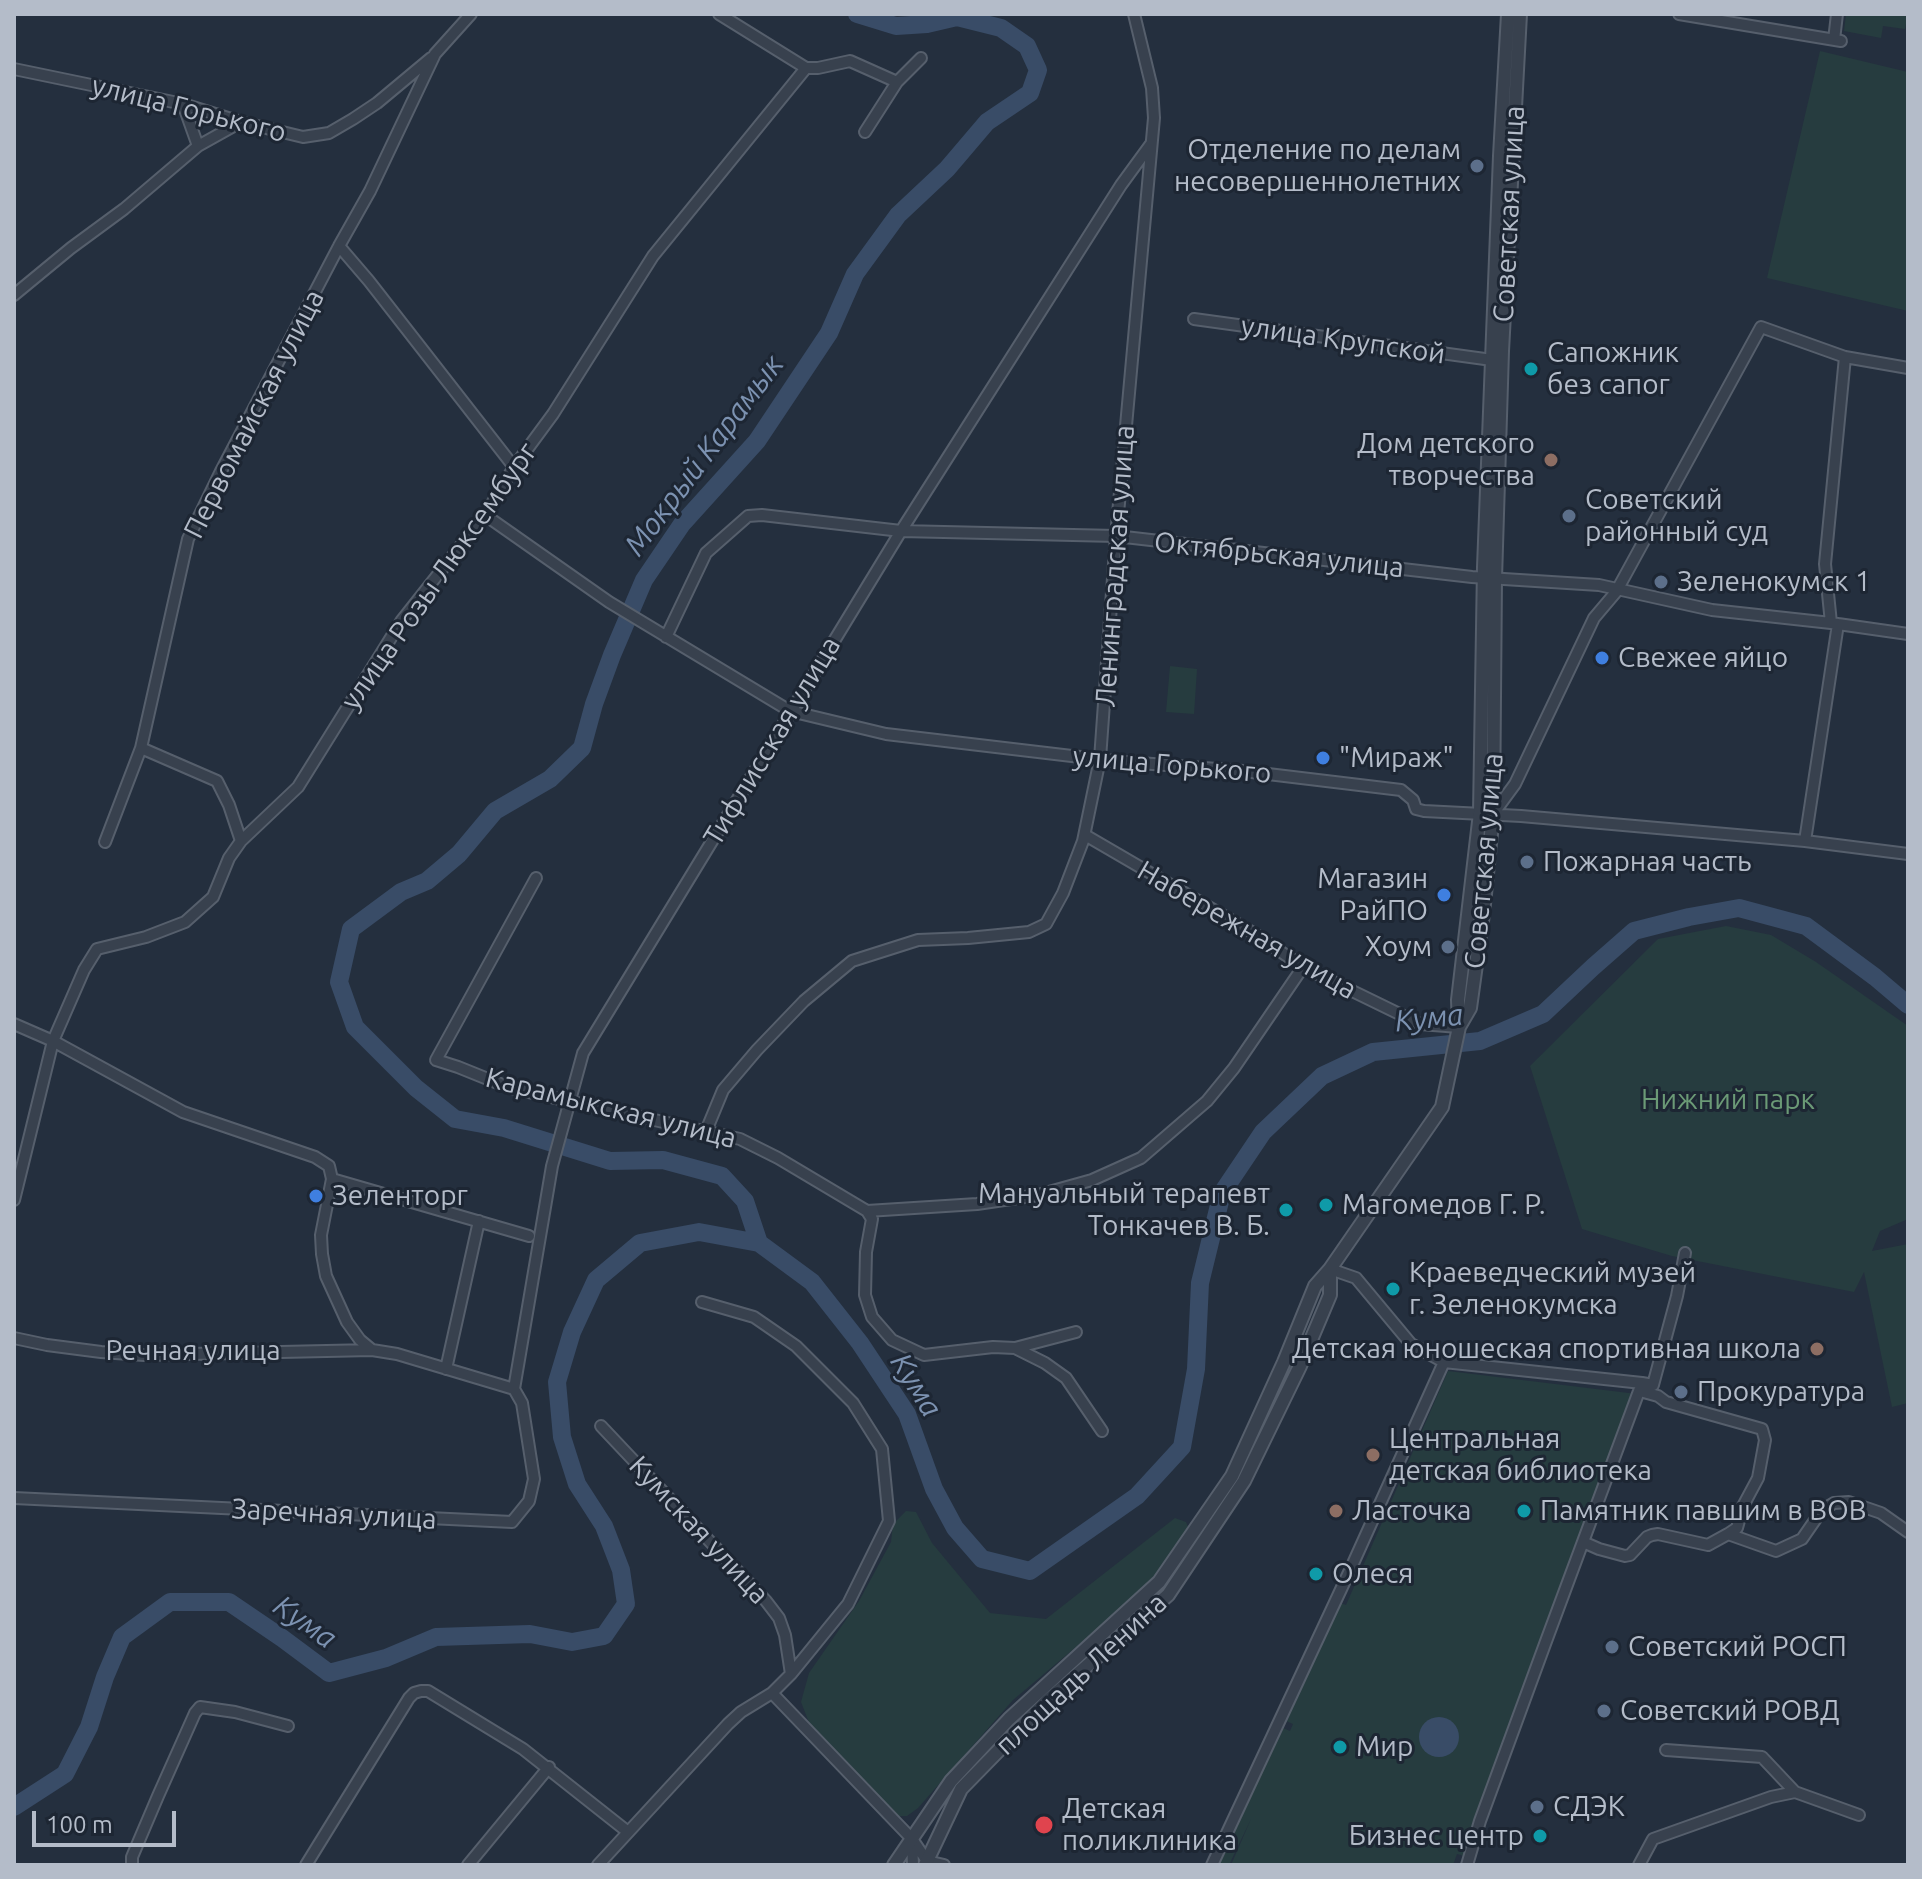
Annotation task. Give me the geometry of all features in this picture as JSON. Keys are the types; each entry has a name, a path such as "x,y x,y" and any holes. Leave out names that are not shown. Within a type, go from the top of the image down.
{"street":[{"name":"Первомайская улица","path":"105,842 141,748 188,539 370,191 435,54 471,14"},
{"path":"719,14 806,68 850,61 897,82"},
{"name":"Ленинградская улица","path":"706,1131 723,1090 757,1050 804,1001 852,961 918,940 1029,932 1046,924 1063,893 1085,835 1100,759 1116,536 1154,118 1152,88 1134,14"},
{"name":"Советская улица","path":"1459,1027 1470,1008 1487,883 1492,360 1508,14"},
{"name":"Советская улица","path":"1489,579 1520,14"},
{"path":"1679,14 1837,40 1837,14"},
{"name":"улица Горького","path":"14,69 183,104 303,137 329,133 377,103 435,54"},
{"path":"865,132 897,82 921,58"},
{"name":"улица Розы Люксембург","path":"53,1041 84,970 97,949 146,937 185,922 213,897 229,858 241,841 298,787 402,620 485,515 653,256 806,68"},
{"path":"183,104 198,146"},
{"path":"14,295 198,146 241,122"},
{"name":"Тифлисская улица","path":"514,1389 552,1166 583,1053 901,531 1121,185 1151,144"},
{"path":"339,246 514,467"},
{"name":"улица Крупской","path":"1194,319 1492,360"},
{"path":"1486,814 1515,784 1594,618 1618,588 1761,327 1845,357 1908,368"},
{"path":"1805,841 1834,623 1825,564 1845,357"},
{"name":"улица Горького","path":"485,515 609,602 790,711 886,734 1401,790 1413,800 1416,809 1805,841 1908,854"},
{"name":"Октябрьская улица","path":"666,637 706,553 748,516 762,515 901,531 1116,536 1489,579 1599,585 1712,610 1908,634"},
{"path":"141,748 217,781 241,841"},
{"name":"Набережная улица","path":"1085,835 1255,934 1303,967 1420,1024 1459,1027"},
{"name":"Карамыкская улица","path":"536,878 436,1060 510,1088 740,1139 802,1171 867,1211"},
{"path":"1076,1332 1015,1348 993,1347 924,1355 892,1340 872,1317 865,1295 866,1252 872,1219 867,1211 977,1204 1038,1195 1092,1180 1141,1158 1207,1101 1234,1068 1303,967"},
{"path":"14,1024 53,1041 183,1112 317,1158 329,1166 332,1179 321,1235 326,1276 347,1322 372,1350"},
{"name":"площадь Ленина","path":"894,1865 951,1781 1009,1719 1159,1582 1232,1476 1315,1286 1442,1107 1459,1027"},
{"path":"14,1200 53,1041"},
{"path":"332,1179 529,1236"},
{"path":"446,1369 479,1221"},
{"path":"1330,1269 1356,1278 1411,1344 1444,1362 1641,1387 1653,1385 1685,1253"},
{"name":"площадь Ленина","path":"926,1863 961,1789 1048,1700 1168,1595 1244,1481 1300,1366 1330,1295 1330,1269"},
{"path":"598,1865 728,1724 772,1693 791,1674 848,1604 889,1521 882,1449 853,1403 796,1346 754,1317 702,1302"},
{"name":"Речная улица","path":"14,1338 88,1351 144,1355 372,1350 397,1354 514,1389"},
{"path":"1015,1348 1066,1378 1102,1431"},
{"path":"1212,1865 1444,1362"},
{"path":"1583,1542 1625,1556 1630,1555 1647,1537 1658,1534 1708,1545 1737,1528 1743,1506 1758,1478 1765,1440 1762,1429 1666,1402 1641,1387"},
{"path":"1467,1865 1496,1776 1641,1387"},
{"name":"Заречная улица","path":"14,1498 512,1522 529,1501 534,1479 522,1403 514,1389"},
{"name":"Кумская улица","path":"601,1426 766,1601 779,1618 785,1635 791,1674"},
{"path":"1728,1534 1776,1551 1802,1539 1822,1510 1834,1503 1849,1502 1881,1513 1908,1532"},
{"path":"306,1865 409,1698 414,1693 428,1691 549,1767 628,1832"},
{"path":"772,1693 912,1839 926,1863 944,1865"},
{"path":"132,1865 132,1857 164,1782 200,1707 288,1726"},
{"path":"1666,1750 1762,1757 1795,1792 1859,1815"},
{"path":"468,1865 549,1767"},
{"path":"1639,1865 1653,1839 1771,1797 1795,1792"},
{"path":"912,1839 913,1865"}],"green space":[{"path":"1846,14 1908,14 1905,29 1883,26 1881,38 1844,31"},
{"path":"1820,51 1908,72 1908,311 1767,278"},
{"path":"1170,666 1197,669 1194,714 1166,712"},
{"name":"Нижний парк","path":"1726,926 1771,935 1816,962 1908,1026 1908,1219 1880,1231 1872,1251 1908,1244 1908,1403 1892,1407 1864,1272 1854,1292 1672,1256 1582,1229 1530,1066 1658,939"},
{"path":"1448,1371 1637,1394 1464,1856 1457,1854 1453,1865 1231,1865 1251,1819 1229,1865 1219,1865 1283,1728 1290,1731 1293,1724 1286,1721 1340,1603 1346,1605"},
{"path":"906,1511 916,1512 932,1543 990,1613 1046,1619 1175,1518 1186,1522 1188,1527 1161,1570 1133,1599 1013,1700 918,1808 907,1816 899,1816 810,1725 801,1702 809,1673 859,1601 891,1542 893,1524"}],"water":[{"path":"1439,1717 1453,1723 1459,1737 1453,1751 1439,1757 1425,1751 1419,1737 1425,1723"}],"waterway":[{"name":"Мокрый Карамык","path":"759,1243 745,1201 722,1176 663,1160 610,1161 504,1128 455,1119 416,1088 355,1027 339,982 351,929 401,892 427,881 459,854 495,811 550,779 582,748 612,655 644,580 682,524 757,441 829,333 855,274 898,215 947,169 987,122 1030,93 1038,70 1027,46 1001,28 957,17 927,24 896,26 857,14"},
{"name":"Кума","path":"14,1807 65,1774 89,1727 122,1637 170,1602 229,1602 329,1673 386,1658 436,1637 530,1634 572,1642 604,1636 626,1604 621,1570 604,1526 577,1484 562,1437 557,1382 572,1332 596,1280 640,1243 699,1232 759,1243 812,1282 860,1343 907,1414 934,1489 955,1528 982,1559 1030,1571 1137,1496 1182,1447 1196,1369 1200,1283 1222,1193 1263,1132 1322,1076 1373,1052 1480,1041 1543,1014 1634,931 1739,908 1806,926 1908,1005"}],"place":[{"name":"Отделение по делам несовершеннолетних","path":"1477,166"},
{"name":"Сапожник без сапог","path":"1531,369"},
{"name":"Дом детского творчества","path":"1551,460"},
{"name":"Советский районный суд","path":"1569,516"},
{"name":"Зеленокумск 1","path":"1661,582"},
{"name":"Свежее яйцо","path":"1602,658"},
{"name":"\"Мираж\"","path":"1323,758"},
{"name":"Пожарная часть","path":"1527,862"},
{"name":"Магазин РайПО","path":"1444,895"},
{"name":"Хоум","path":"1448,947"},
{"name":"Зеленторг","path":"316,1196"},
{"name":"Магомедов Г. Р.","path":"1326,1205"},
{"name":"Мануальный терапевт Тонкачев В. Б.","path":"1286,1210"},
{"name":"Краеведческий музей г. Зеленокумска","path":"1393,1289"},
{"name":"Детская юношеская спортивная школа","path":"1817,1349"},
{"name":"Прокуратура","path":"1681,1392"},
{"name":"Центральная детская библиотека","path":"1373,1455"},
{"name":"Ласточка","path":"1336,1511"},
{"name":"Памятник павшим в ВОВ","path":"1524,1511"},
{"name":"Олеся","path":"1316,1574"},
{"name":"Советский РОСП","path":"1612,1647"},
{"name":"Советский РОВД","path":"1604,1711"},
{"name":"Мир","path":"1340,1747"},
{"name":"СДЭК","path":"1537,1807"},
{"name":"Детская поликлиника","path":"1044,1825"},
{"name":"Бизнес центр","path":"1540,1836"}]}
